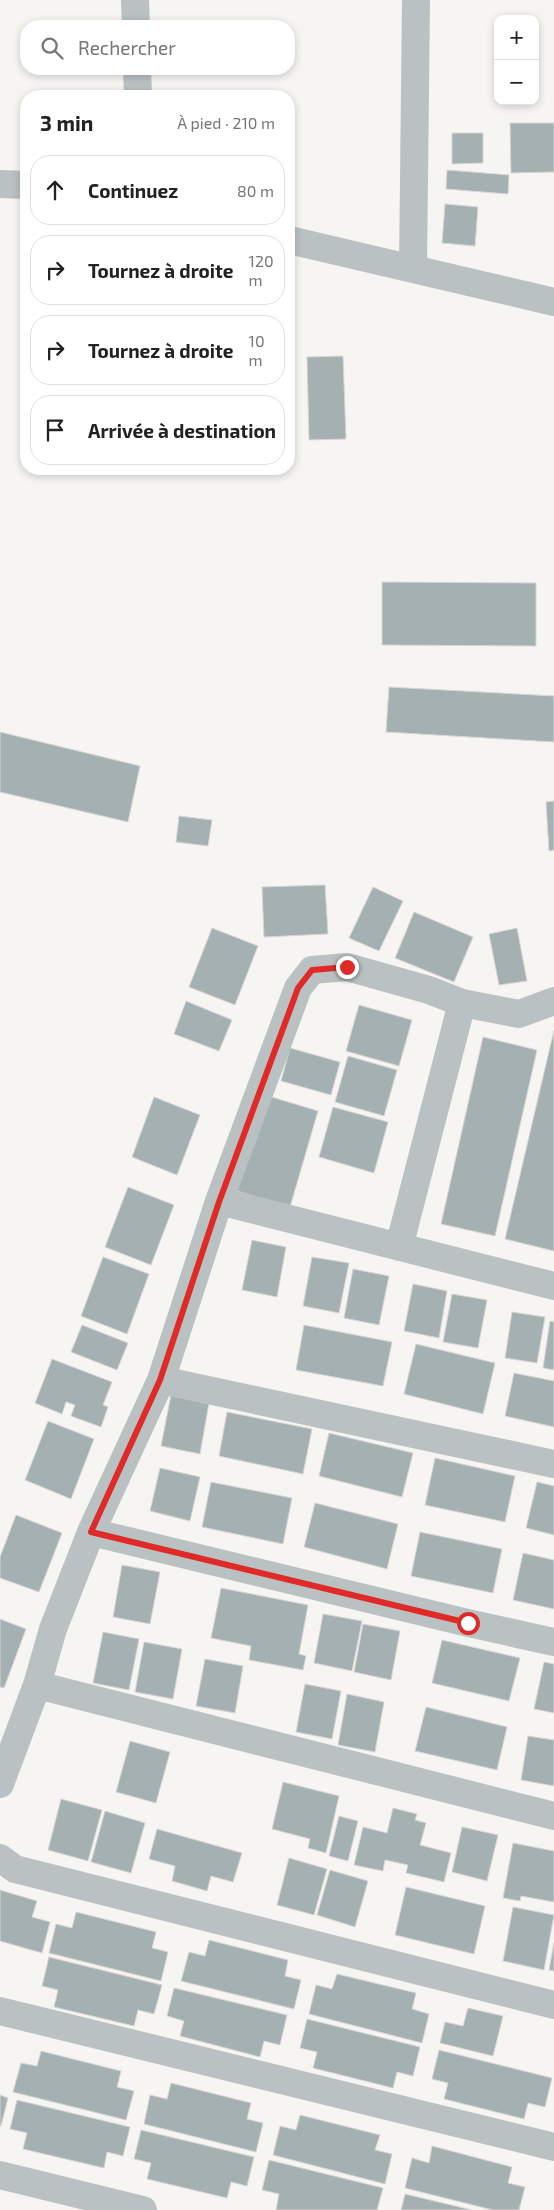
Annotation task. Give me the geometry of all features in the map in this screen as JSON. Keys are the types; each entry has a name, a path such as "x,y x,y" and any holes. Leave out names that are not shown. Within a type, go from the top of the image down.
{"street":[{"path":"135,0 136,20"},
{"path":"413,269 416,0"},
{"path":"137,75 138,90"},
{"path":"0,184 20,185"},
{"path":"295,241 554,302"},
{"path":"0,1784 37,1685 53,1629 91,1532 160,1380 219,1202 298,988 312,970 347,967 429,990 462,1004 519,1014 554,1000"},
{"path":"399,1247 462,1004"},
{"path":"219,1202 554,1286"},
{"path":"160,1380 554,1464"},
{"path":"91,1532 554,1642"},
{"path":"37,1685 554,1816"},
{"path":"0,1858 15,1869 554,2005"},
{"path":"0,2011 554,2147"},
{"path":"0,2175 143,2210"}],"building":[{"path":"510,123 554,123 554,172 511,173"},
{"path":"452,133 483,133 483,163 452,164"},
{"path":"447,170 509,175 508,194 446,189"},
{"path":"445,204 478,207 475,246 442,243"},
{"path":"343,356 346,439 309,440 307,357"},
{"path":"382,582 536,583 536,646 382,645"},
{"path":"389,687 554,696 554,742 386,732"},
{"path":"0,732 140,766 128,822 0,792"},
{"path":"554,801 554,850 549,851 546,802"},
{"path":"179,816 212,820 208,846 176,842"},
{"path":"325,885 328,934 264,937 262,887"},
{"path":"373,887 403,901 379,951 349,938"},
{"path":"414,912 473,937 454,982 395,958"},
{"path":"212,928 258,946 235,1005 189,987"},
{"path":"517,928 527,981 499,985 489,934"},
{"path":"186,1001 232,1020 219,1051 174,1034"},
{"path":"359,1005 412,1020 399,1066 346,1051"},
{"path":"554,1030 554,1251 505,1239"},
{"path":"483,1037 537,1050 495,1236 441,1224"},
{"path":"290,1048 340,1062 331,1095 281,1081"},
{"path":"348,1056 397,1070 384,1116 335,1102"},
{"path":"265,1095 318,1111 290,1207 237,1191"},
{"path":"154,1097 200,1115 177,1175 132,1157"},
{"path":"333,1107 388,1122 374,1173 319,1157"},
{"path":"128,1187 174,1205 151,1265 105,1247"},
{"path":"252,1240 286,1247 277,1297 242,1290"},
{"path":"103,1257 149,1274 127,1334 81,1316"},
{"path":"312,1257 349,1263 339,1313 303,1306"},
{"path":"353,1269 389,1276 379,1325 344,1318"},
{"path":"413,1284 447,1291 439,1338 404,1331"},
{"path":"452,1294 487,1300 478,1348 443,1342"},
{"path":"512,1312 545,1317 537,1363 505,1358"},
{"path":"550,1321 554,1322 554,1370 543,1368"},
{"path":"82,1325 128,1343 117,1370 71,1352"},
{"path":"304,1325 392,1342 383,1386 296,1370"},
{"path":"416,1344 495,1363 483,1414 404,1394"},
{"path":"52,1359 112,1382 103,1405 108,1407 101,1427 71,1416 75,1405 66,1402 62,1414 35,1403"},
{"path":"514,1373 554,1381 554,1427 505,1416"},
{"path":"171,1395 209,1403 200,1454 161,1446"},
{"path":"227,1412 312,1429 303,1474 219,1456"},
{"path":"48,1421 94,1439 71,1499 25,1480"},
{"path":"329,1433 413,1453 402,1497 319,1476"},
{"path":"435,1458 515,1476 505,1522 425,1505"},
{"path":"160,1468 200,1477 190,1521 150,1511"},
{"path":"211,1482 292,1498 283,1544 202,1527"},
{"path":"537,1482 554,1486 554,1535 526,1528"},
{"path":"315,1503 398,1524 387,1569 304,1547"},
{"path":"16,1515 62,1533 39,1592 0,1578 0,1557"},
{"path":"420,1532 502,1549 493,1593 411,1576"},
{"path":"523,1553 554,1560 554,1609 513,1600"},
{"path":"122,1565 160,1572 150,1624 113,1617"},
{"path":"221,1588 308,1605 299,1654 306,1656 303,1670 249,1660 251,1646 211,1638"},
{"path":"323,1614 362,1621 352,1671 314,1663"},
{"path":"0,1619 26,1629 4,1688 0,1687"},
{"path":"363,1624 400,1631 391,1680 354,1672"},
{"path":"103,1632 139,1639 129,1690 93,1683"},
{"path":"442,1640 520,1658 509,1701 432,1683"},
{"path":"144,1642 182,1649 173,1699 135,1692"},
{"path":"205,1659 243,1666 235,1713 196,1706"},
{"path":"544,1662 554,1664 554,1713 534,1709"},
{"path":"305,1684 341,1691 332,1739 296,1732"},
{"path":"347,1694 384,1702 375,1752 338,1745"},
{"path":"426,1707 507,1727 497,1770 415,1751"},
{"path":"528,1736 554,1740 554,1786 521,1780"},
{"path":"130,1741 170,1752 156,1803 116,1792"},
{"path":"283,1782 339,1796 326,1853 308,1848 310,1839 272,1829"},
{"path":"61,1799 102,1810 88,1861 48,1850"},
{"path":"393,1808 417,1814 415,1820 426,1823 420,1845 451,1853 444,1882 406,1873 408,1865 385,1860 383,1871 354,1865 363,1827 387,1833"},
{"path":"105,1811 145,1823 131,1873 91,1862"},
{"path":"339,1816 358,1821 348,1861 329,1856"},
{"path":"462,1827 498,1835 487,1881 452,1872"},
{"path":"157,1829 242,1853 233,1882 211,1876 207,1891 172,1881 175,1866 149,1859"},
{"path":"513,1843 554,1851 554,1902 521,1896 520,1901 503,1898"},
{"path":"289,1858 327,1869 314,1915 277,1905"},
{"path":"330,1870 368,1881 355,1927 317,1915"},
{"path":"406,1887 485,1906 474,1954 395,1935"},
{"path":"0,1890 37,1901 32,1917 50,1922 42,1953 0,1941"},
{"path":"513,1907 554,1915 544,1970 503,1961"},
{"path":"76,1912 156,1932 152,1948 168,1952 161,1981 49,1953 56,1924 72,1928"},
{"path":"209,1940 288,1960 285,1976 301,1980 294,2009 181,1981 189,1952 205,1956"},
{"path":"554,1942 554,1971 549,1970"},
{"path":"49,1957 162,1985 154,2014 138,2010 134,2026 54,2007 58,1990 42,1986"},
{"path":"337,1974 416,1993 412,2009 429,2014 422,2043 309,2014 316,1985 332,1989"},
{"path":"174,1988 287,2015 280,2045 264,2041 260,2057 180,2036 184,2021 167,2016"},
{"path":"468,2008 503,2016 493,2056 440,2043 445,2022 463,2026"},
{"path":"307,2019 420,2047 413,2076 397,2072 393,2088 313,2068 317,2052 300,2048"},
{"path":"439,2050 552,2078 545,2107 528,2103 524,2119 444,2099 448,2083 432,2079"},
{"path":"41,2051 121,2071 117,2087 134,2091 126,2120 13,2092 21,2063 37,2066"},
{"path":"171,2083 251,2103 247,2119 263,2123 256,2152 144,2124 150,2095 167,2099"},
{"path":"0,2095 8,2098 1,2126 0,2126"},
{"path":"17,2100 130,2127 123,2156 107,2152 104,2168 23,2149 27,2133 10,2129"},
{"path":"300,2115 380,2135 375,2150 392,2154 385,2184 273,2155 280,2126 296,2130"},
{"path":"141,2130 254,2157 247,2186 231,2182 227,2198 147,2179 151,2163 134,2159"},
{"path":"432,2146 512,2167 508,2183 525,2187 519,2210 493,2210 405,2188 412,2158 429,2163"},
{"path":"269,2160 383,2188 377,2210 276,2210 279,2194 262,2190"},
{"path":"405,2194 472,2210 401,2210"}],"route":[{"path":"347,967 312,970 298,988 219,1202 160,1380 91,1532 468,1623"}]}
